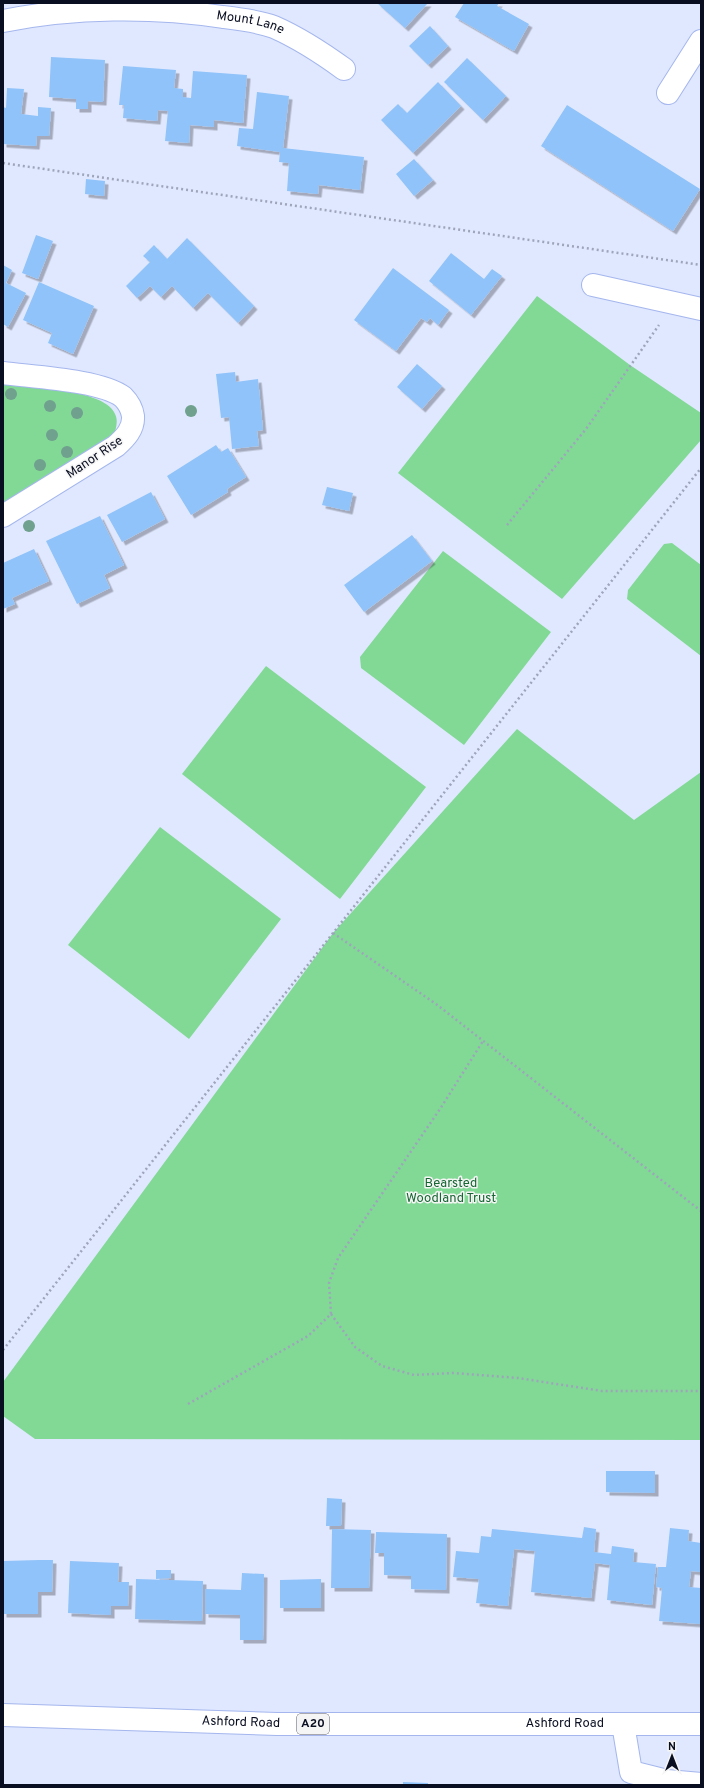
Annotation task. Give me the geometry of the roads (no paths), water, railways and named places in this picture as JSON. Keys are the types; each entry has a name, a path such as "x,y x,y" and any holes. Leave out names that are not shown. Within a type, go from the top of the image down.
{"street":[{"name":"Mount Lane","path":"8,14 116,10 196,12 239,19 272,27 301,40 344,69"},
{"path":"668,93 701,41"},
{"path":"593,285 701,309"},
{"name":"Manor Rise","path":"3,373 56,379 105,389 123,398 132,410 133,417 127,437 116,446 3,516"},
{"name":"Ashford Road","path":"3,1715 277,1724 701,1724"},
{"name":"Ashford Road","path":"623,1724 631,1772 667,1781 701,1784"}],"park label":[{"name":"Bearsted Woodland Trust","path":"451,1192"}]}
